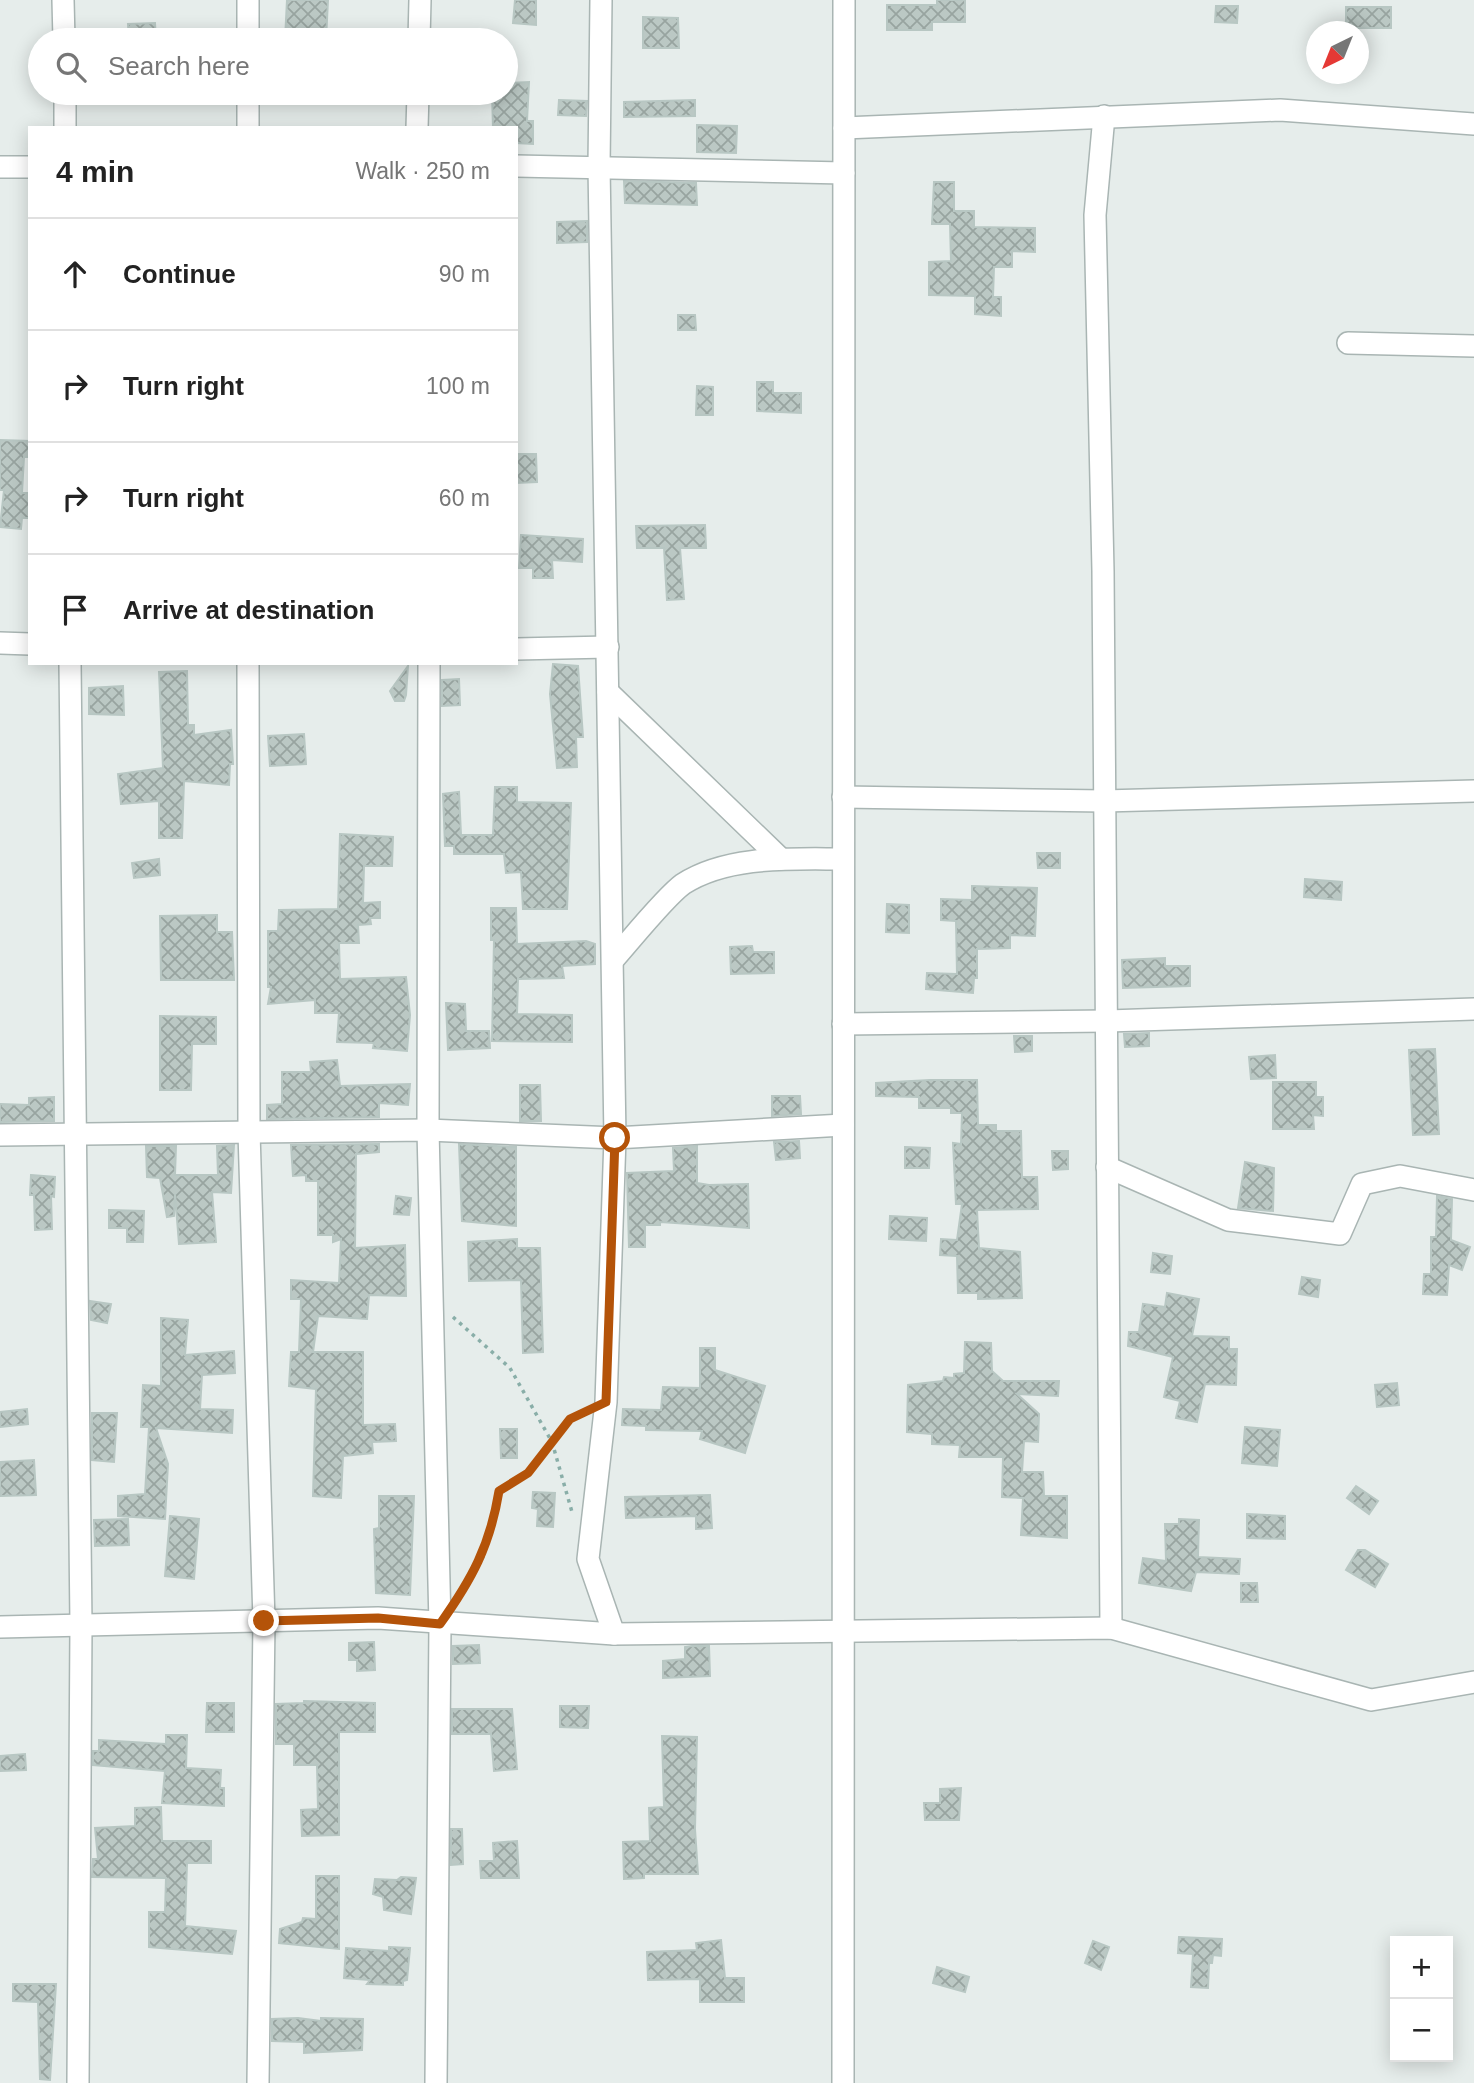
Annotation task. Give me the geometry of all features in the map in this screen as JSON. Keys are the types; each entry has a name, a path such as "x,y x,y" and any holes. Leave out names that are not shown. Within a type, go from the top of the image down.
{"street":[{"path":"63,0 64,28"},
{"path":"248,0 248,28"},
{"path":"419,28 420,0"},
{"path":"601,0 599,166 615,1138 606,1402 588,1559 614,1634"},
{"path":"843,2083 844,0"},
{"path":"65,105 65,126"},
{"path":"248,105 248,126"},
{"path":"417,126 418,105"},
{"path":"844,128 1280,110 1474,124"},
{"path":"1104,116 1095,215 1108,1021 1111,1628"},
{"path":"518,166 844,173"},
{"path":"0,167 28,167"},
{"path":"1348,343 1474,346"},
{"path":"0,643 28,644"},
{"path":"518,649 608,647"},
{"path":"70,665 81,1625 78,2083"},
{"path":"248,665 249,1132 264,1621 258,2083"},
{"path":"429,665 428,1130 440,1624 436,2083"},
{"path":"608,692 781,859"},
{"path":"843,797 1104,801 1474,791"},
{"path":"613,960 683,885 722,868 781,859 843,859"},
{"path":"843,1024 1108,1021 1474,1009"},
{"path":"0,1135 428,1130 615,1138 843,1125"},
{"path":"1107,1167 1228,1220 1340,1234 1362,1185 1400,1176 1474,1190"},
{"path":"0,1627 378,1618 614,1634 1111,1628 1371,1700 1474,1682"},
{"path":"72,2083 84,2083"}],"path":[{"path":"432,1301 466,1326 510,1368 552,1442 574,1520"},
{"path":"440,1624 483,1557 494,1524 499,1491 528,1473 570,1419 606,1402"}],"building":[{"path":"287,0 328,0 327,28 286,28"},
{"path":"515,0 536,0 536,25 513,23"},
{"path":"937,0 965,0 965,22 932,22 932,30 887,30 887,5 937,5"},
{"path":"1216,6 1238,6 1237,23 1215,22"},
{"path":"1346,7 1391,7 1391,28 1369,28 1369,21 1346,21"},
{"path":"643,17 678,18 679,48 643,48"},
{"path":"155,23 155,28 128,28 128,24"},
{"path":"518,82 529,82 527,121 533,121 533,144 518,143 518,126 493,126 492,105 518,105"},
{"path":"559,100 587,101 586,116 558,115"},
{"path":"695,100 695,116 624,117 624,102"},
{"path":"697,125 737,126 736,153 697,152"},
{"path":"624,181 696,183 697,205 625,203"},
{"path":"934,182 954,182 954,211 974,211 974,227 1035,228 1035,252 1012,251 1012,267 994,267 993,297 1001,297 1001,316 975,314 975,296 929,295 929,262 951,261 950,224 932,224"},
{"path":"587,221 587,242 557,243 557,222"},
{"path":"678,315 695,315 696,330 678,330"},
{"path":"757,382 773,382 773,393 801,393 801,413 757,411"},
{"path":"697,386 713,387 713,415 696,415"},
{"path":"0,440 28,441 28,457 24,457 22,493 28,493 28,518 22,518 21,529 0,527 4,490 0,490"},
{"path":"518,454 536,454 537,482 518,483"},
{"path":"705,525 706,548 680,548 684,599 667,600 664,548 637,548 636,526"},
{"path":"521,535 583,539 582,562 552,560 553,578 533,578 533,568 519,568"},
{"path":"553,664 578,666 583,737 576,737 577,767 557,768 550,694"},
{"path":"408,666 404,701 395,701 390,691"},
{"path":"187,671 188,725 194,725 194,735 231,730 233,764 230,764 229,785 184,781 182,838 159,838 159,801 121,804 118,774 163,768 159,672"},
{"path":"459,679 460,705 442,706 442,680"},
{"path":"123,686 124,715 89,714 89,688"},
{"path":"304,734 306,764 270,766 268,736"},
{"path":"495,787 517,787 517,802 571,803 567,909 523,909 521,872 506,873 504,854 454,854 454,846 445,846 443,794 459,792 461,835 493,835"},
{"path":"340,834 393,837 392,866 364,866 363,903 380,902 380,918 370,918 371,924 358,925 359,943 339,943 340,979 406,977 410,1015 407,1051 373,1048 374,1043 337,1042 339,1013 315,1013 315,1000 268,1004 271,987 268,987 268,931 278,931 279,910 338,909"},
{"path":"1037,853 1060,853 1060,868 1038,868"},
{"path":"159,859 160,875 134,878 132,863"},
{"path":"1305,879 1342,882 1341,900 1304,897"},
{"path":"972,886 1037,888 1035,936 1010,935 1010,948 977,949 977,978 974,978 973,993 926,989 927,973 957,974 956,921 941,920 941,899 972,900"},
{"path":"887,904 909,905 909,933 886,932"},
{"path":"491,908 516,908 517,944 586,941 595,944 595,964 562,966 564,978 518,979 517,1014 572,1015 572,1042 492,1041 494,940 491,940"},
{"path":"217,915 217,932 232,932 234,980 161,980 160,916"},
{"path":"752,946 753,952 774,952 774,973 731,974 730,947"},
{"path":"1165,958 1165,966 1190,966 1190,986 1123,988 1122,960"},
{"path":"446,1003 465,1004 466,1031 489,1031 490,1048 448,1050"},
{"path":"160,1016 216,1017 216,1044 192,1044 191,1090 160,1090"},
{"path":"1149,1033 1149,1046 1125,1047 1124,1034"},
{"path":"1014,1036 1032,1036 1032,1051 1015,1052"},
{"path":"1435,1049 1439,1134 1413,1135 1409,1050"},
{"path":"1275,1055 1276,1078 1251,1079 1249,1057"},
{"path":"337,1060 340,1086 410,1084 408,1105 379,1103 379,1117 267,1119 267,1105 282,1104 282,1072 311,1072 310,1062"},
{"path":"977,1080 978,1125 996,1125 996,1131 1021,1131 1022,1177 1037,1177 1038,1209 977,1210 979,1248 1020,1252 1022,1298 978,1299 978,1293 958,1293 957,1256 940,1255 941,1239 957,1240 962,1204 956,1204 953,1143 961,1144 962,1113 951,1113 951,1108 919,1108 919,1097 876,1096 876,1083"},
{"path":"1273,1082 1316,1082 1316,1097 1323,1097 1323,1116 1313,1115 1314,1129 1273,1129"},
{"path":"520,1085 540,1085 541,1121 520,1121"},
{"path":"772,1096 800,1096 801,1114 772,1116"},
{"path":"54,1097 54,1121 0,1122 0,1104 29,1105 29,1098"},
{"path":"799,1141 800,1158 776,1160 774,1142"},
{"path":"379,1144 379,1152 356,1154 355,1248 405,1245 406,1296 369,1295 367,1319 318,1316 313,1352 363,1352 363,1425 395,1424 396,1441 372,1442 373,1453 343,1456 341,1498 313,1496 316,1389 289,1386 291,1352 299,1352 301,1299 291,1299 291,1280 339,1283 341,1239 333,1242 333,1235 318,1235 318,1181 306,1181 306,1175 293,1176 291,1145"},
{"path":"459,1144 516,1147 516,1226 462,1221"},
{"path":"234,1145 231,1193 212,1192 216,1242 179,1244 175,1194 174,1216 167,1217 160,1178 147,1177 146,1146 176,1146 175,1175 218,1175 217,1146"},
{"path":"697,1146 697,1183 748,1184 749,1228 660,1222 660,1225 645,1225 645,1247 629,1247 627,1173 674,1171 673,1148"},
{"path":"905,1147 930,1148 929,1168 905,1168"},
{"path":"1052,1151 1068,1151 1068,1169 1053,1170"},
{"path":"1245,1162 1274,1168 1273,1211 1238,1208"},
{"path":"31,1175 55,1177 54,1197 51,1196 52,1229 35,1230 34,1195 30,1195"},
{"path":"396,1196 411,1198 409,1215 394,1214"},
{"path":"1437,1196 1452,1199 1451,1240 1470,1247 1462,1270 1449,1265 1447,1295 1423,1294 1424,1274 1431,1274 1431,1237 1436,1237"},
{"path":"109,1210 144,1211 143,1242 127,1242 127,1228 109,1228"},
{"path":"890,1216 927,1218 926,1241 889,1239"},
{"path":"517,1239 517,1248 540,1248 543,1352 523,1353 521,1280 469,1281 468,1242"},
{"path":"1153,1253 1172,1256 1170,1274 1151,1272"},
{"path":"1302,1277 1320,1280 1318,1297 1299,1294"},
{"path":"1167,1293 1199,1299 1192,1336 1229,1337 1229,1349 1237,1349 1236,1385 1205,1384 1197,1422 1176,1418 1180,1401 1164,1397 1173,1357 1128,1346 1129,1332 1139,1332 1143,1304 1165,1307"},
{"path":"90,1301 111,1304 107,1323 91,1320"},
{"path":"161,1318 188,1320 185,1355 234,1351 235,1373 202,1375 200,1409 233,1410 232,1433 156,1428 168,1464 165,1519 118,1516 118,1496 145,1494 149,1427 141,1427 143,1385 161,1386"},
{"path":"965,1342 991,1343 992,1371 1003,1381 1059,1381 1058,1396 1017,1394 1039,1414 1038,1442 1024,1441 1022,1472 1043,1472 1044,1496 1067,1496 1067,1538 1021,1535 1023,1498 1002,1497 1003,1457 959,1457 960,1445 932,1444 932,1434 907,1432 908,1385 943,1381 944,1377 954,1378 954,1374 964,1373"},
{"path":"700,1348 715,1348 715,1370 765,1386 745,1453 700,1439 702,1431 646,1430 646,1426 622,1425 623,1409 661,1410 663,1387 700,1388"},
{"path":"1397,1383 1399,1405 1377,1407 1375,1385"},
{"path":"27,1409 28,1424 0,1427 0,1412"},
{"path":"92,1413 117,1413 114,1462 92,1460"},
{"path":"1245,1427 1280,1430 1277,1466 1242,1463"},
{"path":"500,1429 517,1429 517,1458 501,1458"},
{"path":"34,1460 36,1495 0,1496 0,1462"},
{"path":"1356,1486 1378,1501 1369,1514 1347,1498"},
{"path":"533,1492 555,1493 553,1527 537,1526 538,1509 532,1508"},
{"path":"710,1495 712,1528 696,1529 696,1516 626,1518 625,1497"},
{"path":"379,1496 414,1496 410,1595 376,1593 374,1529 379,1528"},
{"path":"1247,1514 1285,1516 1285,1539 1247,1538"},
{"path":"170,1516 199,1519 194,1579 165,1576"},
{"path":"128,1519 129,1545 95,1546 94,1520"},
{"path":"1179,1519 1199,1520 1198,1557 1240,1559 1239,1574 1196,1572 1191,1591 1139,1583 1143,1558 1166,1561 1165,1524 1179,1524"},
{"path":"1358,1550 1365,1550 1388,1564 1375,1587 1346,1570"},
{"path":"1241,1583 1257,1583 1258,1602 1241,1602"},
{"path":"374,1642 375,1670 357,1671 357,1660 349,1660 349,1643"},
{"path":"479,1645 480,1663 453,1664 453,1646"},
{"path":"709,1646 710,1676 663,1678 663,1661 685,1659 685,1647"},
{"path":"304,1701 375,1703 375,1732 339,1732 339,1835 302,1836 301,1810 318,1809 317,1765 294,1765 294,1744 276,1744 276,1704"},
{"path":"207,1703 234,1703 234,1732 206,1732"},
{"path":"560,1706 589,1706 588,1728 560,1727"},
{"path":"452,1709 512,1709 517,1769 494,1771 491,1734 452,1734"},
{"path":"166,1735 187,1735 186,1768 221,1770 220,1788 224,1788 224,1806 162,1803 165,1771 93,1765 93,1751 99,1751 99,1740 166,1744"},
{"path":"662,1736 697,1737 695,1829 698,1874 644,1874 644,1878 624,1879 623,1842 650,1841 649,1808 664,1807"},
{"path":"25,1754 26,1770 0,1771 0,1756"},
{"path":"961,1788 959,1820 925,1820 924,1803 940,1803 940,1789"},
{"path":"161,1807 162,1841 211,1841 211,1863 187,1863 185,1926 236,1931 232,1954 149,1947 149,1912 165,1912 166,1878 92,1877 93,1859 98,1859 95,1828 135,1826 135,1808"},
{"path":"451,1829 462,1829 463,1864 451,1865"},
{"path":"517,1841 519,1878 481,1878 480,1861 494,1861 493,1843"},
{"path":"316,1876 339,1876 339,1949 279,1943 280,1929 302,1922 303,1918 316,1919"},
{"path":"401,1877 416,1878 411,1914 384,1910 383,1897 373,1894 375,1879 397,1880"},
{"path":"1179,1937 1222,1939 1221,1956 1213,1955 1212,1963 1209,1963 1208,1988 1191,1987 1193,1954 1178,1953"},
{"path":"721,1940 725,1978 744,1978 744,2002 700,2002 700,1979 648,1980 647,1952 697,1950 696,1943"},
{"path":"1093,1941 1109,1947 1101,1970 1085,1963"},
{"path":"389,1947 410,1948 407,1980 403,1981 403,1985 367,1984 370,1980 344,1978 346,1948 389,1951"},
{"path":"937,1967 969,1977 965,1992 933,1983"},
{"path":"13,1984 56,1984 50,2080 40,2079 38,2002 13,2001"},
{"path":"321,2018 363,2019 362,2050 304,2053 304,2042 272,2041 272,2019 321,2021"}],"route":[{"path":"264,1621 378,1618 440,1624 483,1557 494,1524 499,1491 528,1473 570,1419 606,1402 615,1138"}]}
